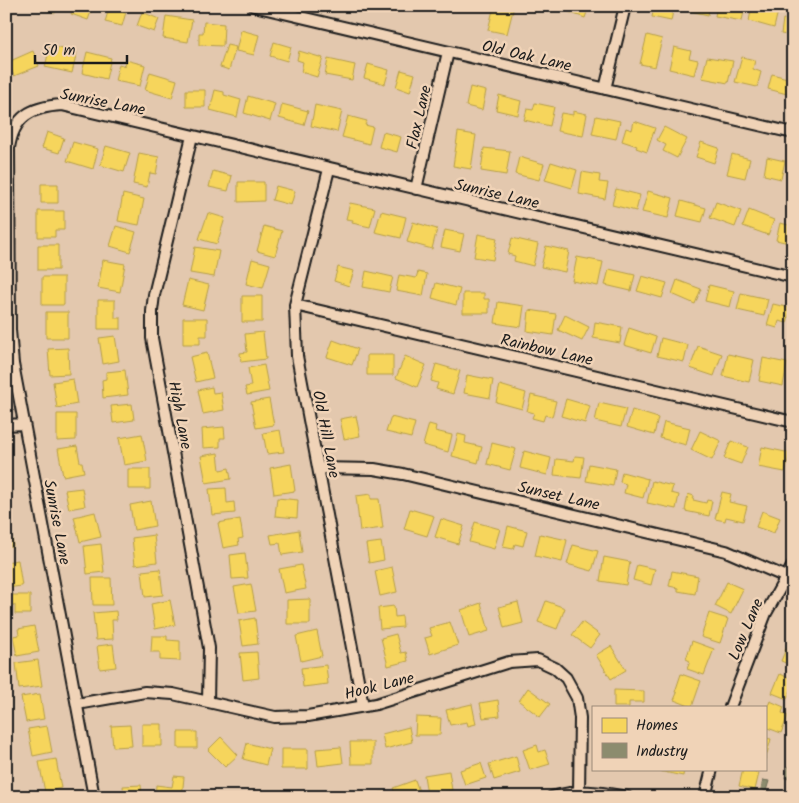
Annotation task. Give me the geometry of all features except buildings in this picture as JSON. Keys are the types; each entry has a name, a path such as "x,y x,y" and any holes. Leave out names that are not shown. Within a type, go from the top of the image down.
{"street":[{"name":"Old Oak Lane","path":"254,6 793,133"},
{"path":"605,89 625,6"},
{"name":"Flax Lane","path":"416,189 448,52"},
{"name":"Sunrise Lane","path":"94,797 13,364 10,330 9,148 11,135 23,116 48,106 62,106 793,277"},
{"name":"High Lane","path":"192,136 154,295 152,338 209,648 208,702"},
{"name":"Old Hill Lane","path":"329,168 295,305 297,356 363,706"},
{"name":"Rainbow Lane","path":"295,305 793,422"},
{"path":"6,425 24,424"},
{"name":"Sunset Lane","path":"318,468 374,469 403,474 726,551 786,577"},
{"name":"Low Lane","path":"730,706 766,614 793,565"},
{"name":"Hook Lane","path":"77,704 146,692 172,694 274,717 308,716 376,704 509,662 538,660 555,668 566,678 577,698 580,718 579,792"},
{"path":"705,797 712,770"},
{"path":"552,797 593,790 627,797"}]}
